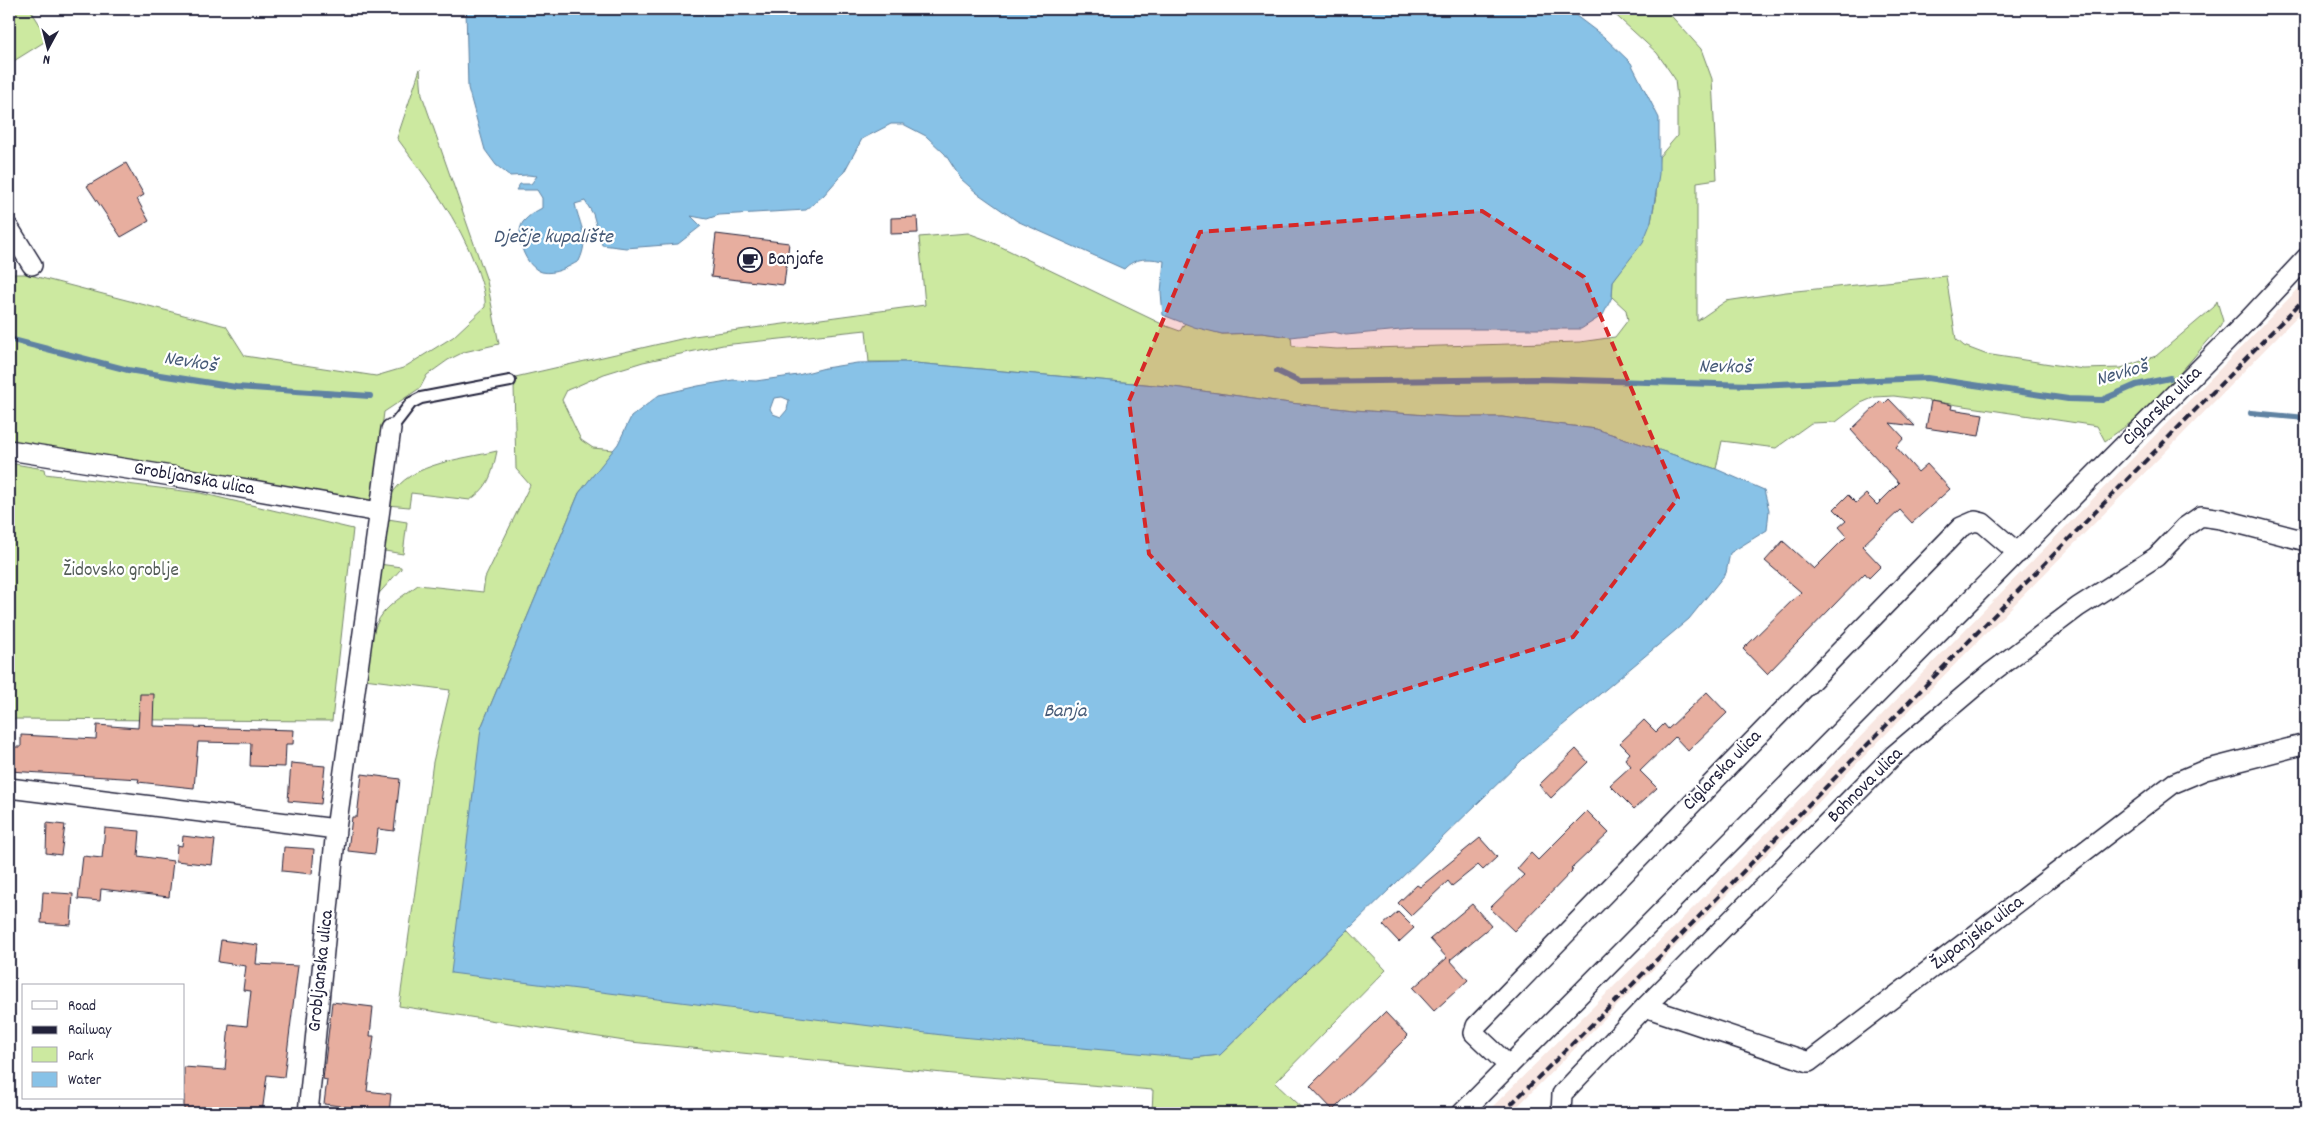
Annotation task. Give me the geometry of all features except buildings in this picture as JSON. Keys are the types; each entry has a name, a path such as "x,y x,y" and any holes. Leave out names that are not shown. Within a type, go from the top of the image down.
{"street":[{"path":"9,228 32,265"},
{"name":"Ciglarska ulica","path":"1462,1113 2249,320 2306,258"},
{"name":"Grobljanska ulica","path":"308,1113 336,829 390,429"},
{"name":"Grobljanska ulica","path":"9,450 379,512"},
{"name":"Bohnova ulica","path":"1561,1113 1562,1094 1645,1007 1894,755 1992,672 2078,607 2156,557 2185,527 2201,516 2221,519 2306,541"},
{"name":"Ciglarska ulica","path":"1508,1066 1474,1034 1476,1026 1961,527 1975,521 1983,523 2018,553"},
{"name":"Županjska ulica","path":"1645,1007 1809,1062 2174,783 2205,770 2306,744"},
{"path":"9,788 336,829"}],"lane":[{"path":"390,429 411,403 420,398 510,381"}],"highlighted area":[{"path":"1482,211 1584,277 1678,498 1573,637 1304,721 1149,554 1129,401 1200,232"}],"shaded area":[{"path":"2306,281 2306,307 2179,438 1511,1113 1486,1113 1695,906"}],"green space":[{"path":"9,9 30,9 49,39 9,64"},
{"path":"1609,9 1665,9 1701,49 1712,79 1717,179 1697,182 1697,321 1726,301 1786,292 1946,276 1956,339 1964,346 1985,354 2083,369 2121,368 2156,356 2214,307 2217,301 2223,321 2220,327 2147,411 2105,441 2097,426 1894,396 1875,397 1861,403 1836,422 1811,423 1776,448 1722,441 1716,469 1596,429 1502,417 1456,417 1354,410 1166,386 904,362 869,362 866,330 723,345 643,362 604,374 567,390 562,400 581,440 593,448 614,450 579,493 481,728 1192,1058 1220,1055 1348,930 1386,970 1275,1083 1307,1113 1152,1113 1153,1090 963,1075 631,1042 399,1006 433,762 450,690 364,679 368,653 376,626 384,612 418,585 483,592 485,578 530,485 516,469 514,385 512,385 511,378 694,336 925,305 919,237 968,233 987,240 1180,331 1185,323 1222,334 1262,333 1291,337 1292,346 1337,349 1580,342 1615,337 1628,320 1626,310 1612,297 1613,281 1651,222 1656,196 1659,157 1677,136 1677,99 1675,79 1657,53"},
{"path":"420,69 422,95 487,281 499,344 464,352 448,360 427,375 420,388 384,412 373,500 370,502 9,444 9,274 26,274 226,326 245,356 376,376 403,368 453,337 485,307 485,297 477,269 461,233 442,201 397,138"},
{"path":"497,451 489,479 482,490 470,500 411,493 409,507 387,505 394,491 404,480 418,472 449,461"},
{"name":"Židovsko groblje","path":"9,463 44,469 45,474 200,493 353,529 332,721 9,719"},
{"path":"388,519 407,522 403,554 379,550"},
{"path":"379,564 401,567 401,569 373,600"}],"water":[{"name":"Dječje kupalište","path":"466,9 1572,9 1575,15 1604,37 1631,63 1659,118 1659,174 1651,222 1643,242 1613,281 1612,297 1603,315 1581,329 1412,329 1346,335 1334,332 1291,337 1262,333 1222,334 1194,327 1163,315 1161,292 1164,261 1142,259 1133,262 1124,269 1017,221 977,193 961,179 945,154 926,136 903,124 891,124 862,139 844,172 824,195 806,210 719,215 707,219 691,216 701,226 678,244 626,248 602,245 593,214 585,201 575,204 584,239 579,261 566,268 547,273 536,269 526,258 520,235 523,222 542,208 542,198 537,190 516,190 520,184 531,184 537,176 510,176 496,165 485,150 468,88"},
{"name":"Banja","path":"904,362 1166,386 1354,410 1456,417 1502,417 1596,429 1716,469 1764,490 1769,510 1767,530 1730,553 1726,573 1689,619 1524,758 1220,1055 1192,1058 950,1036 451,973 481,728 579,493 618,444 631,417 659,395 733,380 756,381 857,363","holes":["782,397 789,400 787,410 781,417 773,414 770,409 774,398"]}],"waterway":[{"name":"Nevkoš","path":"9,339 128,370 236,387 370,396"},
{"name":"Nevkoš","path":"1277,371 1300,382 1541,379 1752,385 1927,378 2068,399 2102,400 2136,385 2170,378"},
{"name":"Nevkoš","path":"2251,413 2306,418"}],"railway":[{"path":"1502,1113 1629,988 2306,297"}],"place":[{"name":"Banjafe","path":"750,260"}]}
